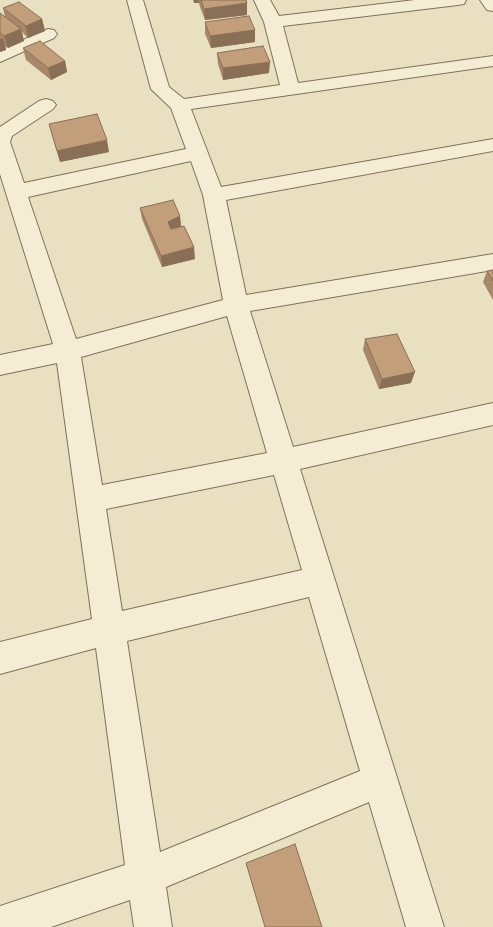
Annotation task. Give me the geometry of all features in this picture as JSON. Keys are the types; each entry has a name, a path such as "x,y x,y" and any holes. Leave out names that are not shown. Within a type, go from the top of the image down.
{"street":[{"path":"135,0 160,89 180,105 214,195 236,306 425,927"},
{"path":"262,0 273,22 290,89"},
{"path":"273,22 458,0"},
{"path":"488,0 493,6"},
{"path":"0,57 48,34"},
{"path":"180,105 493,61"},
{"path":"46,106 4,133 0,142 68,351 144,877 153,927"},
{"path":"214,195 493,146"},
{"path":"16,192 198,153"},
{"path":"0,365 68,351 236,306 493,262"},
{"path":"89,500 284,461 493,414"},
{"path":"0,658 108,630 320,580"},
{"path":"0,925 144,877 380,780"}],"building":[{"path":"201,0 246,0 247,3 204,9"},
{"path":"19,2 42,19 26,26 3,8"},
{"path":"0,13 21,29 4,36 0,33"},
{"path":"249,16 255,30 210,36 205,22"},
{"path":"40,41 65,61 48,68 23,48"},
{"path":"263,46 270,62 223,68 217,53"},
{"path":"97,114 107,140 57,151 49,124"},
{"path":"173,200 180,216 168,222 171,229 184,226 194,247 161,256 140,208"},
{"path":"493,270 493,281 487,271"},
{"path":"397,334 415,372 382,379 365,339"},
{"path":"295,844 322,927 265,927 246,863"}]}
